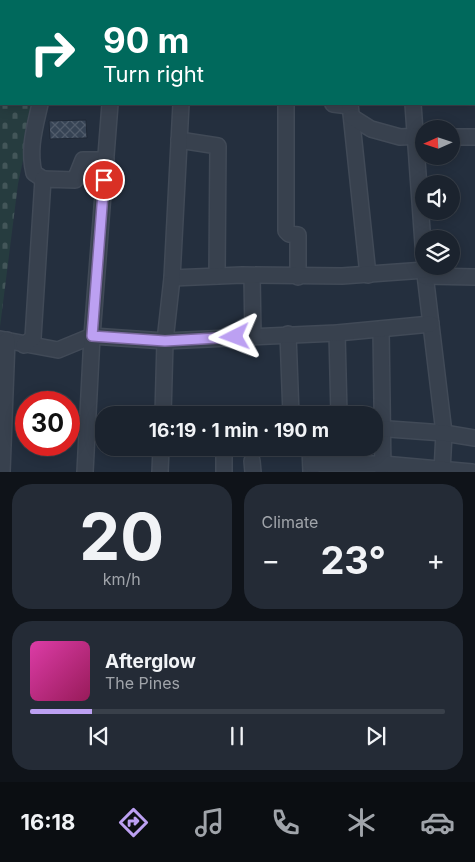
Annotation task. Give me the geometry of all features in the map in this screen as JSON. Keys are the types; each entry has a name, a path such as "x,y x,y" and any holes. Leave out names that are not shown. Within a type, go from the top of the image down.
{"street":[{"path":"40,105 33,132 30,159 34,173 43,179 75,180 84,160 106,160"},
{"path":"85,472 92,336 110,105"},
{"path":"163,406 165,341 172,278 181,105"},
{"path":"286,105 286,231 289,234 298,235 298,277"},
{"path":"336,105 350,109 371,129 400,137 415,136"},
{"path":"413,105 416,120"},
{"path":"350,109 368,275"},
{"path":"460,137 475,138"},
{"path":"179,140 218,146 217,276"},
{"path":"421,165 424,230"},
{"path":"24,345 34,338 43,179"},
{"path":"172,278 368,275 415,269"},
{"path":"460,274 475,277"},
{"path":"426,275 444,433 442,470"},
{"path":"252,276 253,336"},
{"path":"2,472 4,340 58,350 92,336 165,341 337,333 431,324"},
{"path":"379,406 381,329"},
{"path":"337,333 340,406"},
{"path":"288,334 291,406"},
{"path":"383,428 444,433 475,438"},
{"path":"160,472 161,456"},
{"path":"224,456 224,472"},
{"path":"311,468 383,468 472,472"}],"green space":[{"path":"0,105 35,105 18,184 0,327"}],"building":[{"path":"86,120 87,138 50,139 49,121"}],"route":[{"path":"104,180 92,336 165,341 235,337"}]}
